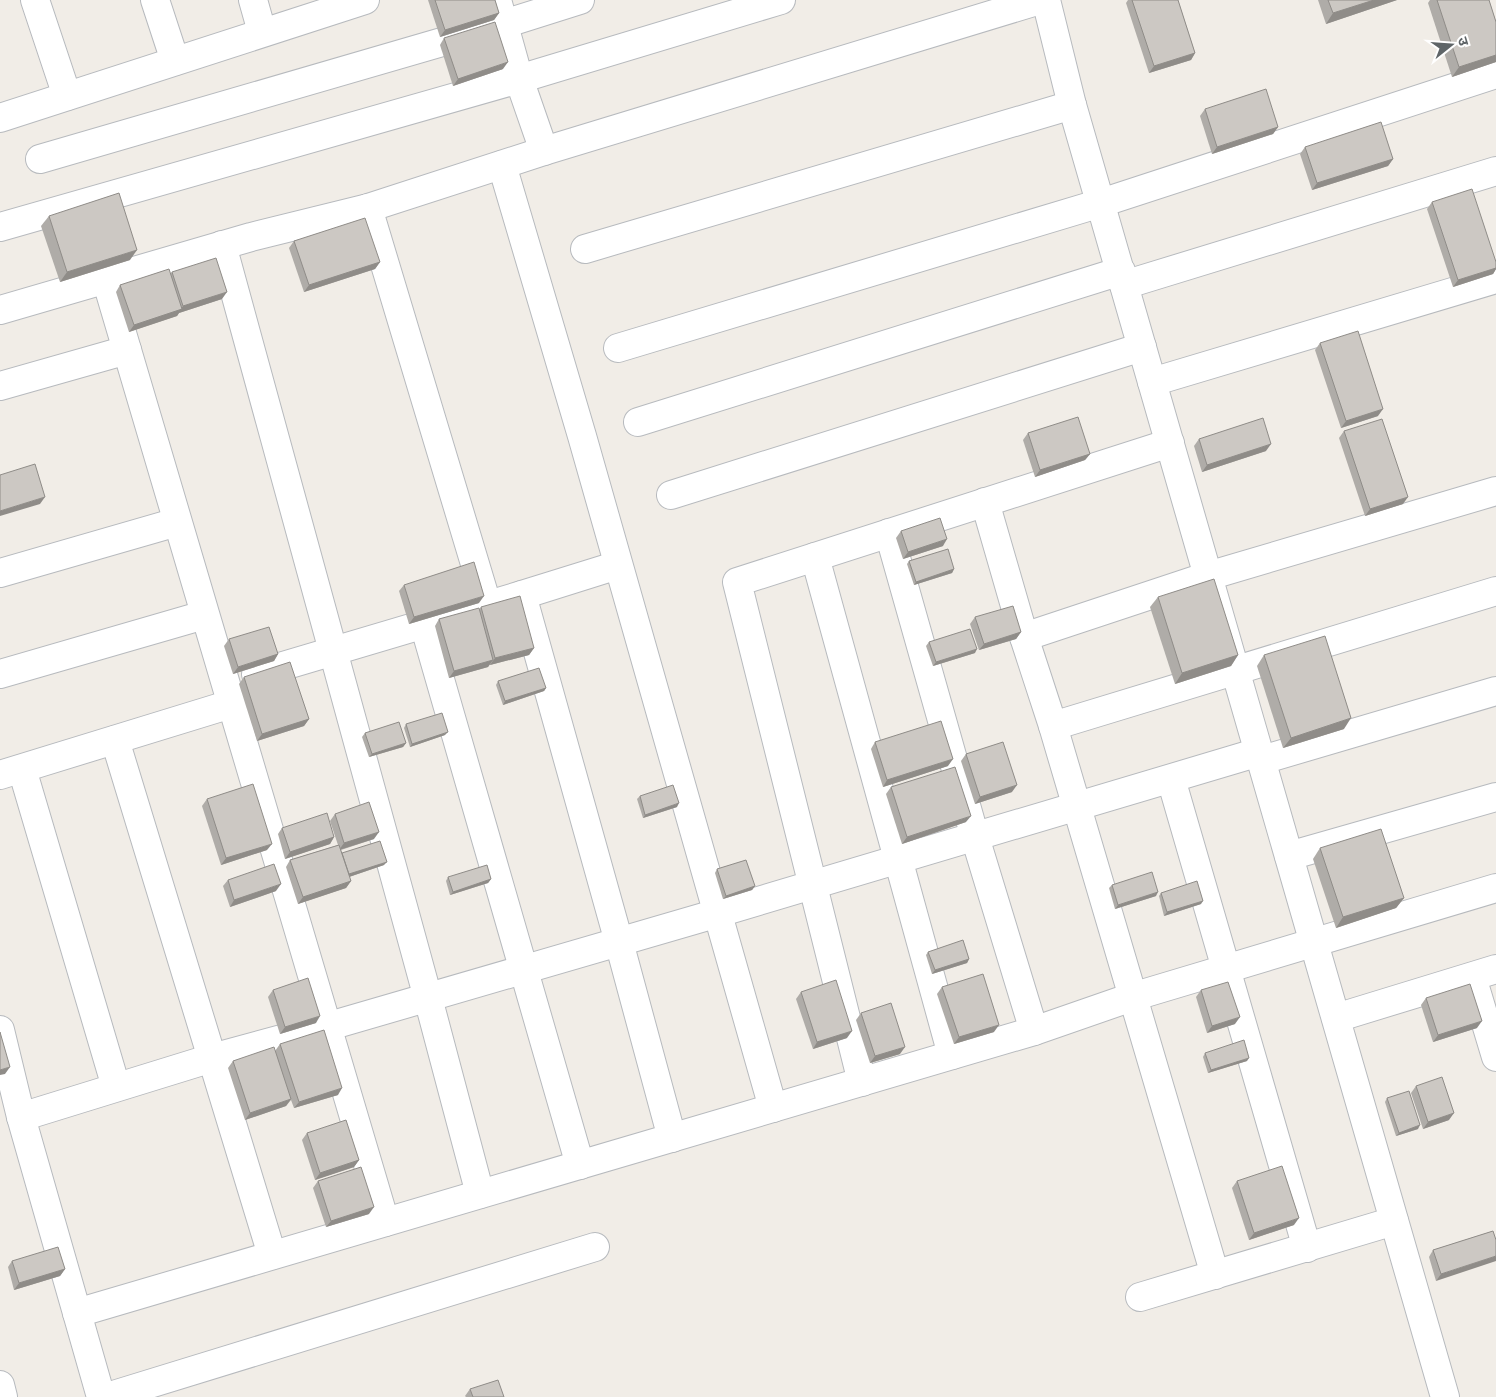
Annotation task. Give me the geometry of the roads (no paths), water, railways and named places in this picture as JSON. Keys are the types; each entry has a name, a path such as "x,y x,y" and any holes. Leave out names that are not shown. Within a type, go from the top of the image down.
{"street":[{"path":"35,0 67,96"},
{"path":"155,0 175,61"},
{"path":"253,0 262,32"},
{"path":"0,118 365,0"},
{"path":"40,159 501,12 580,0"},
{"path":"0,227 519,80 781,0"},
{"path":"0,310 222,246 368,208 544,151 1040,0"},
{"path":"1046,0 1072,105 1445,1397"},
{"path":"501,12 519,80 544,151"},
{"path":"618,348 1101,203 1496,74"},
{"path":"585,249 1072,105"},
{"path":"502,165 773,1108"},
{"path":"638,422 1122,278 1496,171"},
{"path":"368,208 487,604"},
{"path":"222,246 480,1194"},
{"path":"106,279 385,1222"},
{"path":"1152,382 1496,280"},
{"path":"671,495 1142,347"},
{"path":"0,386 126,350"},
{"path":"862,1082 737,582 1170,443"},
{"path":"1024,637 1208,576 1496,491"},
{"path":"985,502 1215,1274"},
{"path":"0,573 177,522"},
{"path":"888,533 975,837 1034,1031"},
{"path":"815,557 952,1055"},
{"path":"116,1087 11,772 115,740 333,652 618,565"},
{"path":"1053,726 1496,591"},
{"path":"522,595 672,1138"},
{"path":"0,674 204,615"},
{"path":"424,624 580,1165"},
{"path":"21,1117 212,1058 718,914 1171,779 1496,691"},
{"path":"115,740 272,1256"},
{"path":"1171,779 1307,1248"},
{"path":"1289,856 1496,797"},
{"path":"77,1313 1034,1031 1132,997 1496,888"},
{"path":"1336,1018 1484,973 1496,1057"},
{"path":"0,1030 21,1117 101,1397"},
{"path":"1140,1297 1394,1221"},
{"path":"107,1397 595,1247"},
{"path":"0,1385 4,1397"}]}
